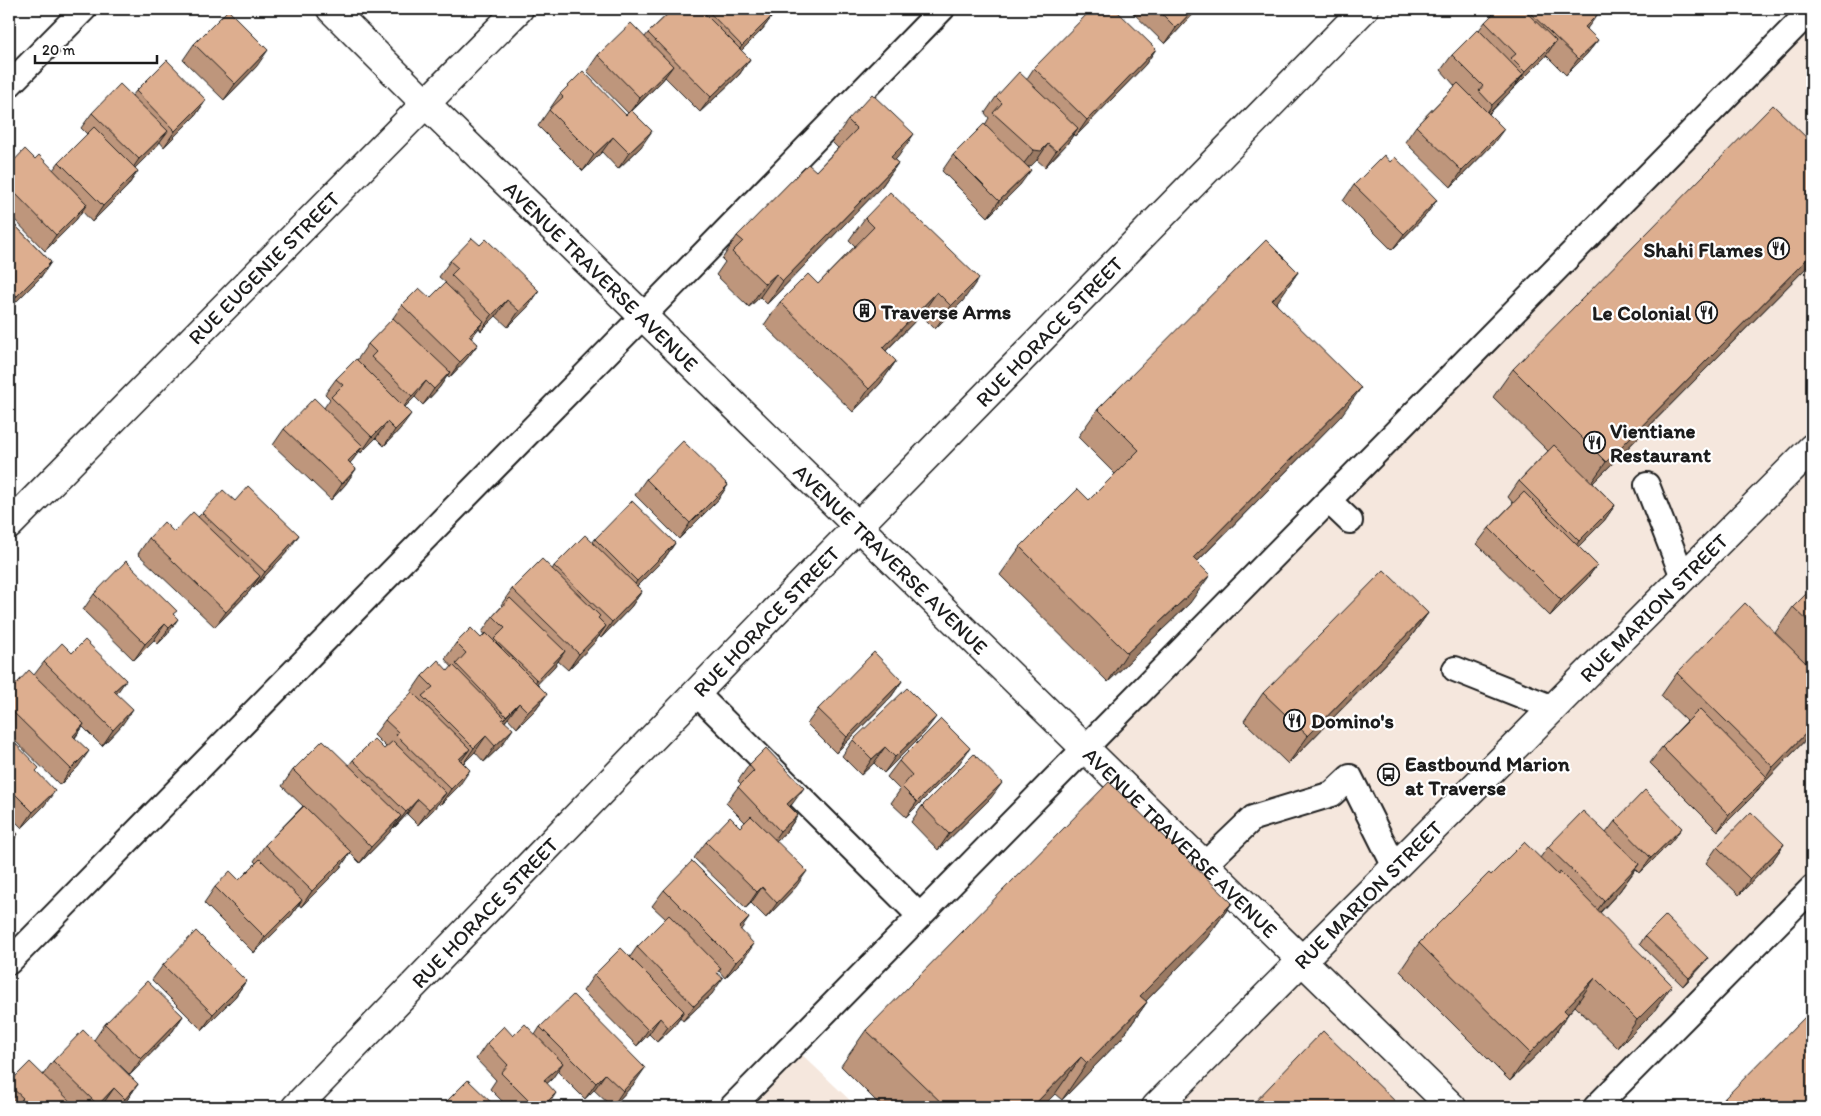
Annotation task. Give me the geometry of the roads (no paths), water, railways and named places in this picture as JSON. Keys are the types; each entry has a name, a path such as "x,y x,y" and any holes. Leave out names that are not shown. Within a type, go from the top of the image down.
{"street":[{"name":"AVENUE TRAVERSE AVENUE","path":"330,9 1452,1107"},
{"name":"RUE EUGENIE STREET","path":"9,525 519,9"},
{"name":"RUE HORACE STREET","path":"296,1107 858,526 1364,9"},
{"name":"RUE MARION STREET","path":"1156,1107 1812,448"}],"lane":[{"path":"9,85 84,9"},
{"path":"9,962 942,9"},
{"path":"732,1107 1812,10"},
{"path":"1647,485 1684,577"},
{"path":"1329,501 1350,521"},
{"path":"1455,669 1553,708"},
{"path":"696,693 920,916"},
{"path":"1204,865 1253,818 1332,794 1350,777 1395,867"},
{"path":"1596,1107 1812,888"}],"place":[{"name":"Shahi Flames","path":"1779,249"},
{"name":"Traverse Arms","path":"865,311"},
{"name":"Le Colonial","path":"1707,312"},
{"name":"Vientiane Restaurant","path":"1594,442"},
{"name":"Domino's","path":"1295,720"},
{"name":"Eastbound Marion at Traverse","path":"1389,775"}]}
